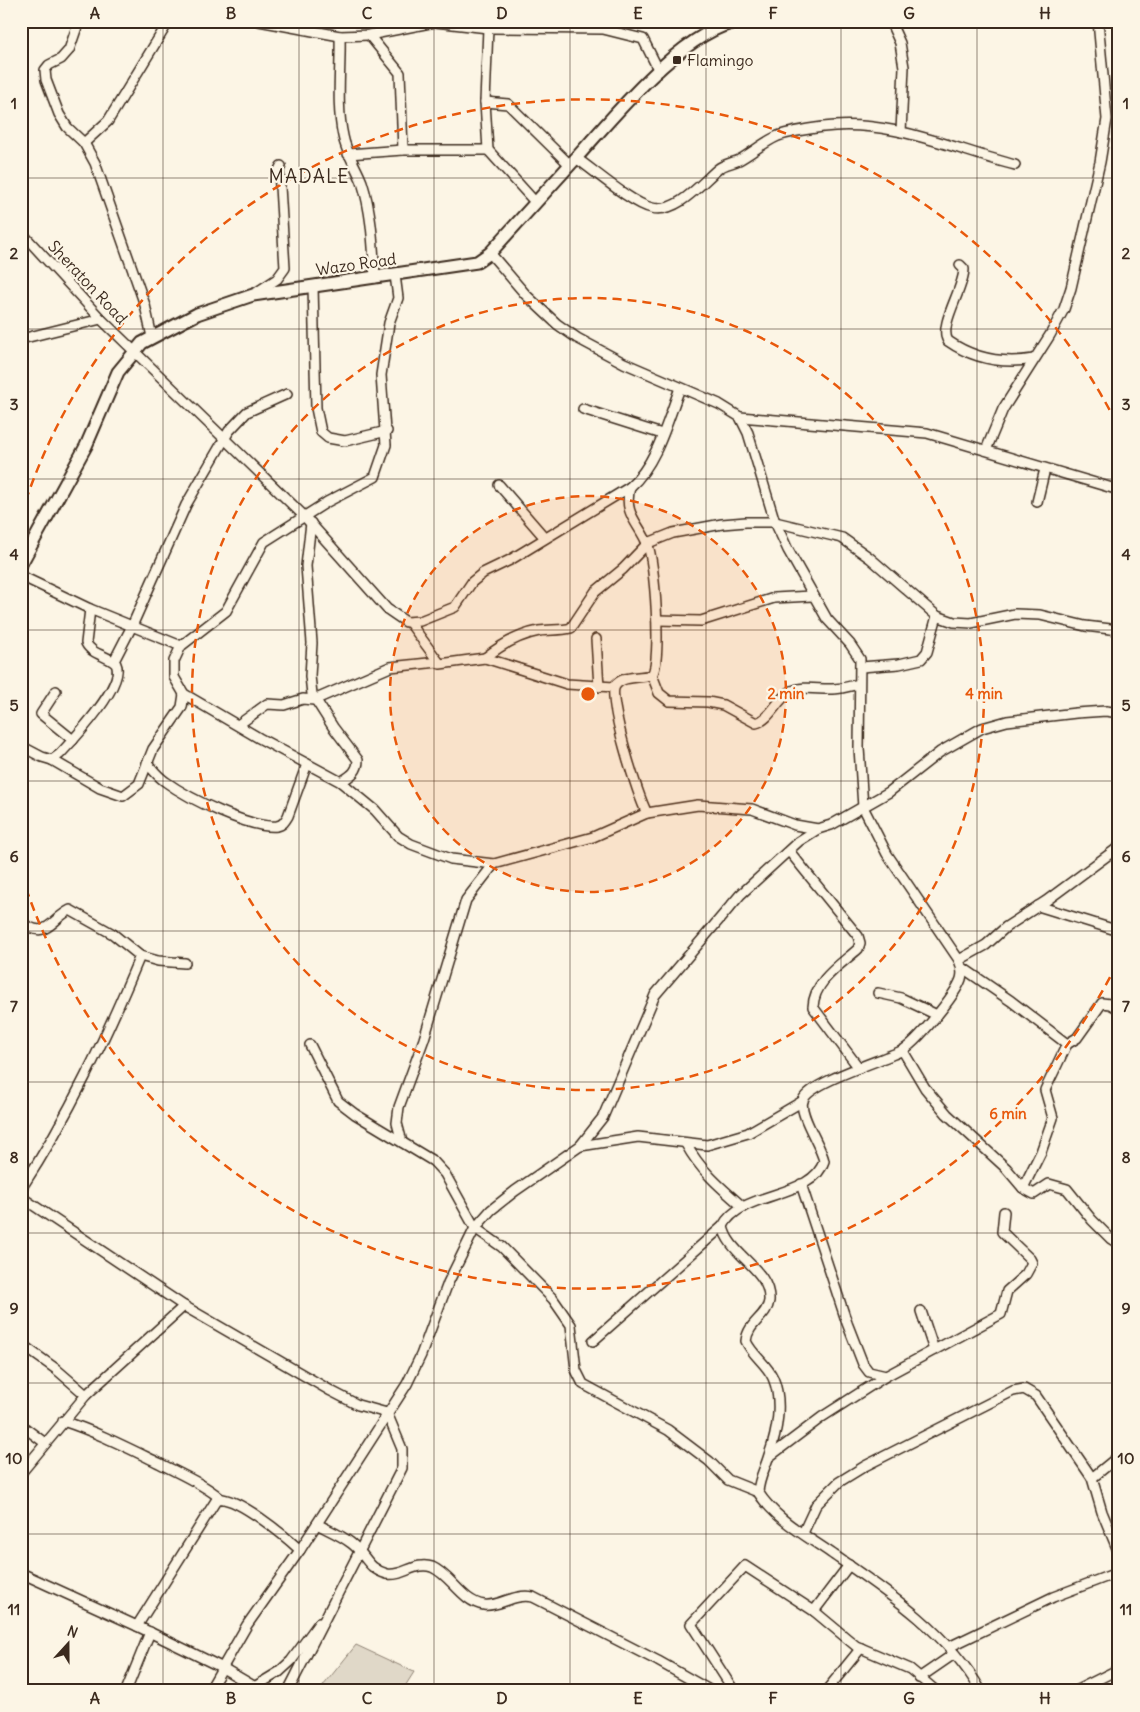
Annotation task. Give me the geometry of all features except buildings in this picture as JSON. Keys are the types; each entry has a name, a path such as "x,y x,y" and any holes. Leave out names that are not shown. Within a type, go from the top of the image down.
{"main road":[{"name":"Wazo Road","path":"21,564 86,446 118,372 134,351 152,337 197,314 253,294 477,262 490,253 603,127 659,71 706,34 729,23 740,21"}],"street":[{"path":"84,143 108,121 169,21"},
{"path":"259,21 340,36 369,35 435,21 488,28 604,29 636,36 647,44 659,71"},
{"path":"890,21 900,43 904,67 901,132"},
{"path":"986,450 1002,409 1064,309 1072,288 1100,162 1107,119 1098,21"},
{"path":"77,22 69,50 61,58 48,65 45,70 46,80 59,114 68,127 84,143 105,186 145,305 152,337"},
{"path":"488,28 485,102 488,150 536,203"},
{"path":"369,35 400,73 403,150"},
{"path":"340,36 341,124 348,154 358,172 367,201 372,230 375,278"},
{"path":"485,102 508,104 573,161 632,198 653,208 664,208 699,188 720,168 739,160 778,136 836,125 857,125 901,132 1015,165"},
{"path":"348,154 403,150 488,150"},
{"path":"253,294 277,279 285,268 279,170 281,166"},
{"name":"Sheraton Road","path":"21,232 101,320 308,520 387,609 396,618 410,623"},
{"path":"490,253 526,294 557,324 598,350 719,404 740,417 927,433 1119,490"},
{"path":"960,265 964,269 963,280 948,317 946,330 948,341 990,360 1017,362 1034,359"},
{"path":"395,274 398,298 389,323 381,375 387,431 384,456 375,477 326,502 308,520 264,542 226,611 181,646 174,660 174,677 184,694 258,738 341,782 375,810 398,836 411,844 452,859 494,864 593,837 647,813 698,805 723,805 752,810 795,825 818,829"},
{"path":"313,286 316,408 321,432 328,438 345,441 387,431"},
{"path":"21,339 101,320"},
{"path":"438,662 410,623 455,607 472,582 630,487 642,476 662,434 680,388"},
{"path":"114,661 132,626 186,505 224,439 238,420 247,412 287,394"},
{"path":"584,409 662,434"},
{"path":"740,417 748,433 775,522 812,596 833,627 857,652 861,666 859,684 859,748 863,807 887,854 961,964 1067,1044"},
{"path":"1037,502 1045,469"},
{"path":"499,486 546,538"},
{"path":"630,487 628,497 631,516 648,544 654,581 657,620 656,668 652,676 659,693 669,701 701,701 723,705 756,723 764,719 780,698 792,691 808,688 834,690 859,684"},
{"path":"308,520 306,566 312,643 310,676 313,697 358,760 358,766 354,773 341,782"},
{"path":"485,658 502,644 525,635 539,631 571,628 595,592 623,569 648,544 673,533 722,524 775,522 842,538 870,558 937,616 954,622 971,623 1015,614 1040,616 1085,626 1119,630"},
{"path":"21,576 90,608 181,646"},
{"path":"657,620 700,621 774,598 812,596"},
{"path":"52,760 73,740 109,694 118,670 114,661 94,652 87,646 90,608"},
{"path":"861,666 899,664 921,659 927,652 937,616"},
{"path":"596,640 600,686"},
{"path":"238,725 267,704 284,705 313,697 390,667 438,662 445,665 485,658 546,679 567,684 614,687 628,679 652,676"},
{"path":"614,687 616,717 640,800 647,813"},
{"path":"56,691 41,714 73,740"},
{"path":"21,746 42,758 52,760 100,788 120,796 137,787 153,749 182,707 184,694"},
{"path":"182,707 197,702"},
{"path":"209,1691 221,1667 247,1625 300,1550 413,1372 448,1283 475,1228 492,1210 515,1191 580,1146 603,1117 655,995 740,895 789,851 818,829 831,825 889,792 946,748 982,728 1007,721 1076,713 1106,711 1119,713"},
{"path":"147,762 161,778 186,795 219,811 266,825 278,826 284,823 288,816 307,764"},
{"path":"580,1146 638,1137 686,1144 707,1144 748,1133 803,1101 822,1085 903,1051 956,990 961,964 1006,927 1118,848"},
{"path":"789,851 858,936 860,943 858,949 821,983 813,998 813,1007 859,1068"},
{"path":"402,1142 398,1123 400,1108 448,964 461,912 466,900 494,864"},
{"path":"1038,906 1119,931"},
{"path":"21,922 29,928 38,930 48,928 66,912 74,912 113,934 140,956 158,961 184,963"},
{"path":"21,1189 55,1138 140,956"},
{"path":"878,993 902,998 937,1014"},
{"path":"1023,1188 1048,1138 1053,1118 1044,1090 1067,1044 1077,1038 1102,1003 1110,1004 1119,1010"},
{"path":"310,1045 338,1101 355,1114 433,1161 445,1174 475,1228 516,1261 553,1299 571,1325 576,1370 583,1384 668,1430 708,1461 728,1480 758,1492 777,1515 893,1597 952,1650 980,1691"},
{"path":"903,1051 925,1088 947,1114 1006,1168 1023,1188 1034,1194 1050,1184 1068,1189 1079,1206 1111,1240 1119,1244"},
{"path":"593,1341 723,1226 726,1220 743,1207 801,1184 817,1174 824,1161 804,1113 803,1101"},
{"path":"686,1144 694,1160 708,1177 743,1207"},
{"path":"801,1184 846,1323 863,1364 867,1371 886,1376"},
{"path":"21,1197 184,1306 358,1406 386,1413"},
{"path":"769,1456 822,1417 886,1376 1002,1314 1007,1291 1030,1271 1031,1260 1002,1232 1004,1212"},
{"path":"723,1226 728,1239 765,1283 769,1295 768,1304 747,1331 746,1341 773,1378 777,1394 775,1432 769,1456 759,1479 758,1492"},
{"path":"21,1473 86,1395 184,1306"},
{"path":"921,1311 934,1350"},
{"path":"21,1344 56,1369 86,1395"},
{"path":"803,1533 816,1505 839,1482 900,1448 1019,1389 1029,1390 1036,1396 1092,1478 1102,1512 1119,1553"},
{"path":"288,1691 361,1552 402,1468 402,1449 386,1413"},
{"path":"63,1422 84,1428 201,1484 220,1498 266,1521 300,1550"},
{"path":"21,1425 45,1443"},
{"path":"1092,1478 1119,1456"},
{"path":"137,1626 214,1502 220,1498"},
{"path":"317,1524 349,1542 361,1552 374,1570 391,1574 416,1566 433,1568 478,1604 489,1606 517,1596 540,1599 711,1691"},
{"path":"814,1611 849,1565"},
{"path":"734,1691 691,1624 745,1566 814,1611 861,1648 899,1663 936,1691"},
{"path":"919,1678 952,1650 1053,1597 1119,1572"},
{"path":"21,1573 150,1632 221,1667 259,1689 291,1661 333,1605"},
{"path":"126,1691 150,1632"},
{"path":"826,1691 861,1648"},
{"path":"1075,1691 1119,1669"}],"shaded area":[{"path":"356,1645 414,1672 402,1691 319,1691"}],"place":[{"name":"Flamingo","path":"677,60"}],"district":[{"name":"MADALE","path":"309,176"}]}
